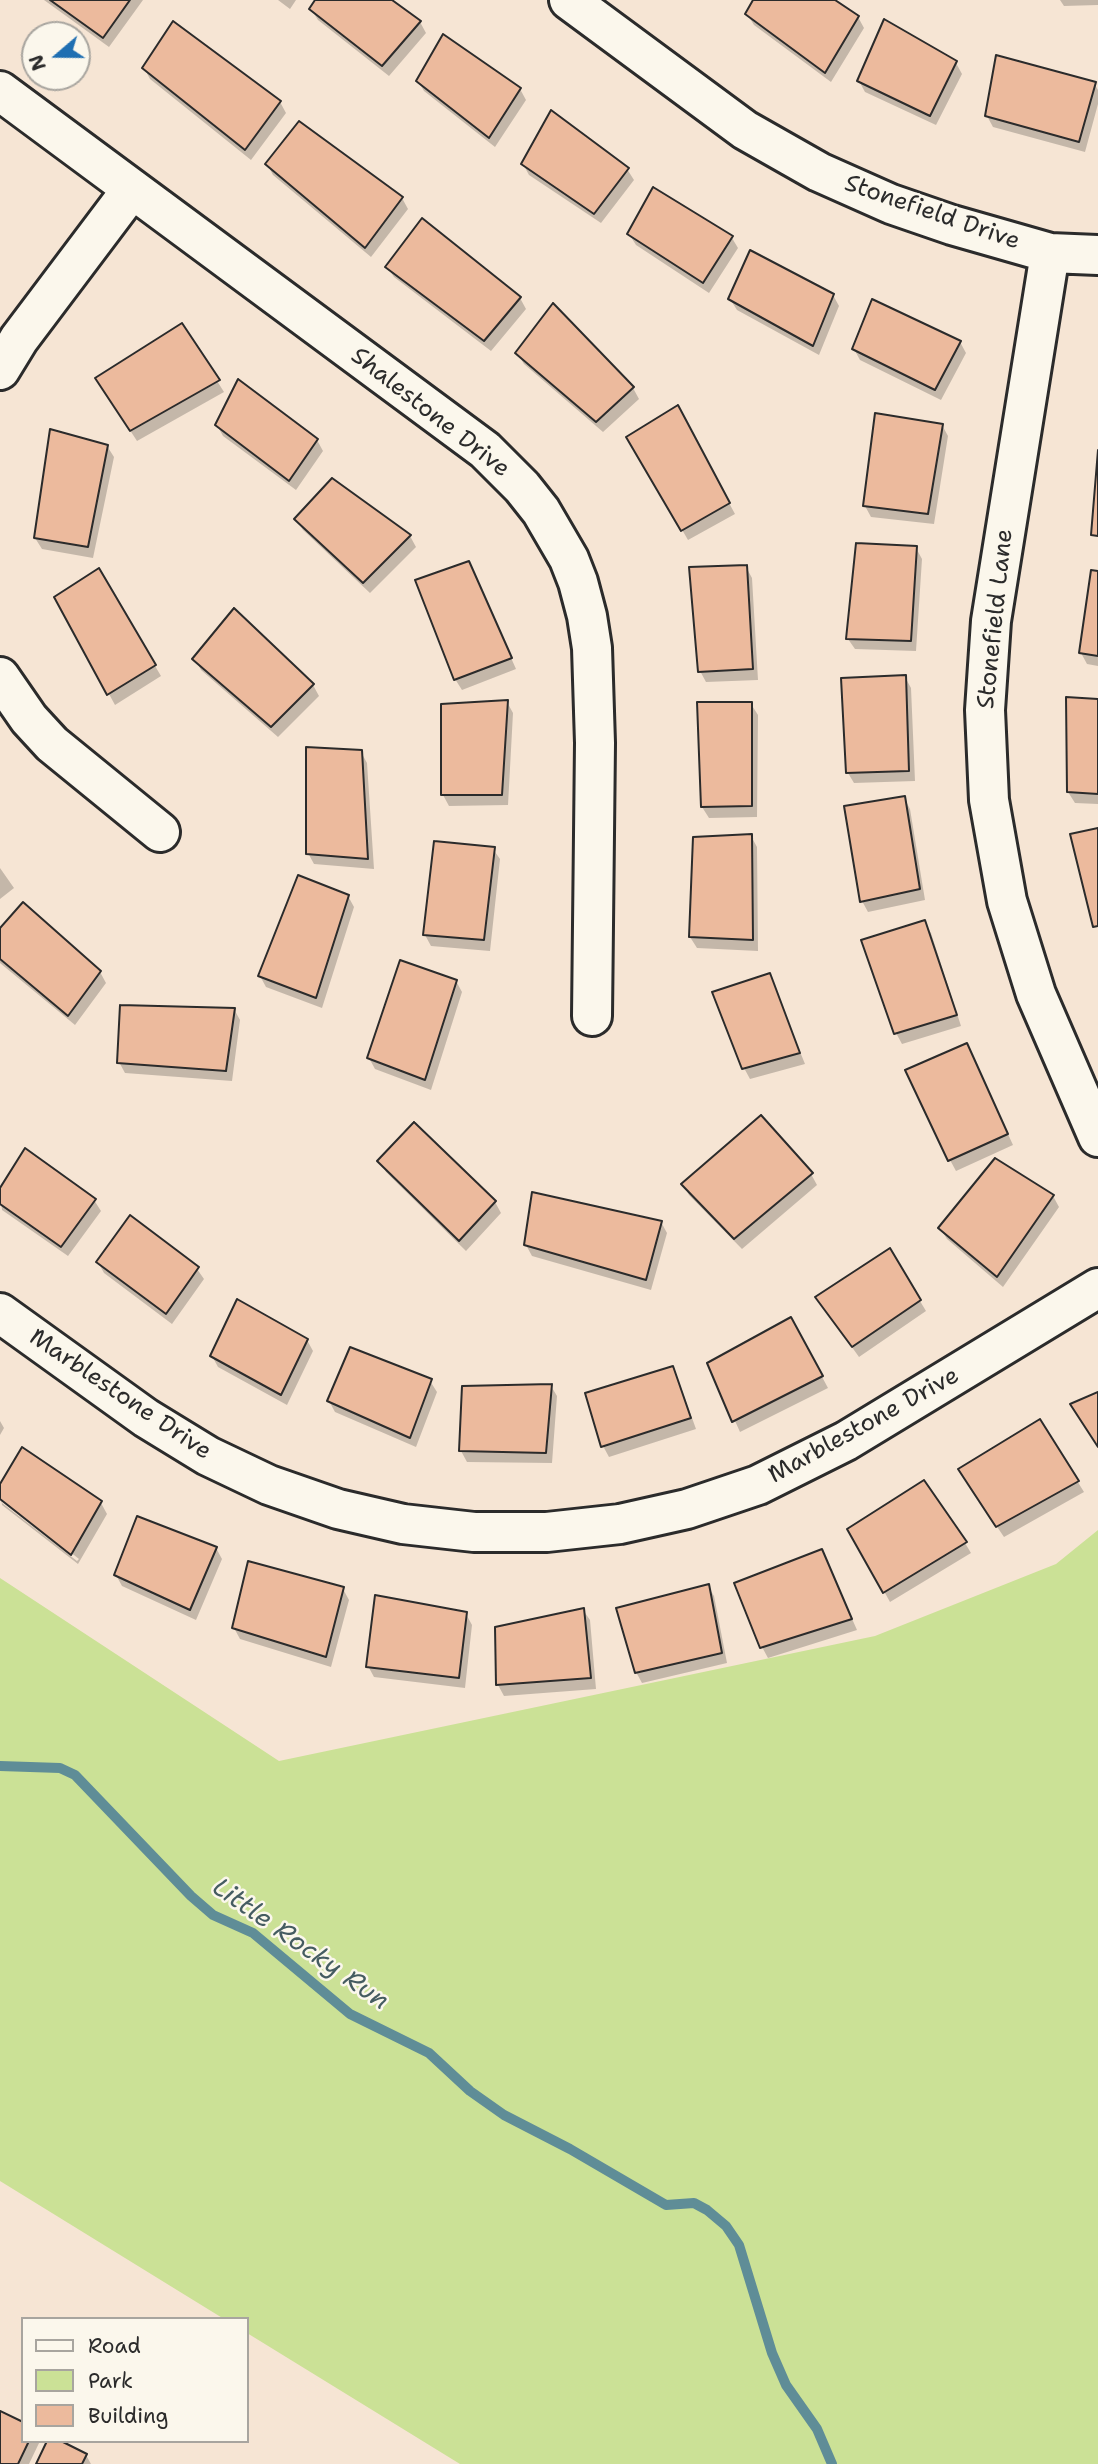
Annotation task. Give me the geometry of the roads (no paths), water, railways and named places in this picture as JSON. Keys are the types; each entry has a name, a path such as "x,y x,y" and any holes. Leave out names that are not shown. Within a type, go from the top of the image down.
{"street":[{"name":"Stonefield Drive","path":"569,0 745,130 819,172 891,204 952,225 1050,253 1098,255"},
{"name":"Shalestone Drive","path":"0,91 485,450 522,487 541,511 569,559 587,616 592,648 595,743 592,1016"},
{"path":"0,370 19,339 132,188"},
{"name":"Stonefield Lane","path":"1050,253 991,621 985,710 989,800 1007,901 1036,994 1098,1137"},
{"path":"0,677 22,710 52,744 160,832"},
{"name":"Marblestone Drive","path":"0,1313 146,1418 208,1456 269,1485 338,1509 402,1524 474,1532 547,1532 620,1524 687,1509 758,1485 846,1441 1098,1288"}],"waterway":[{"name":"Little Rocky Run","path":"0,1766 60,1768 75,1775 191,1896 213,1915 253,1933 350,2014 429,2053 470,2091 504,2115 570,2149 666,2205 694,2203 707,2210 726,2226 739,2245 772,2353 786,2385 817,2429 832,2464"}]}
